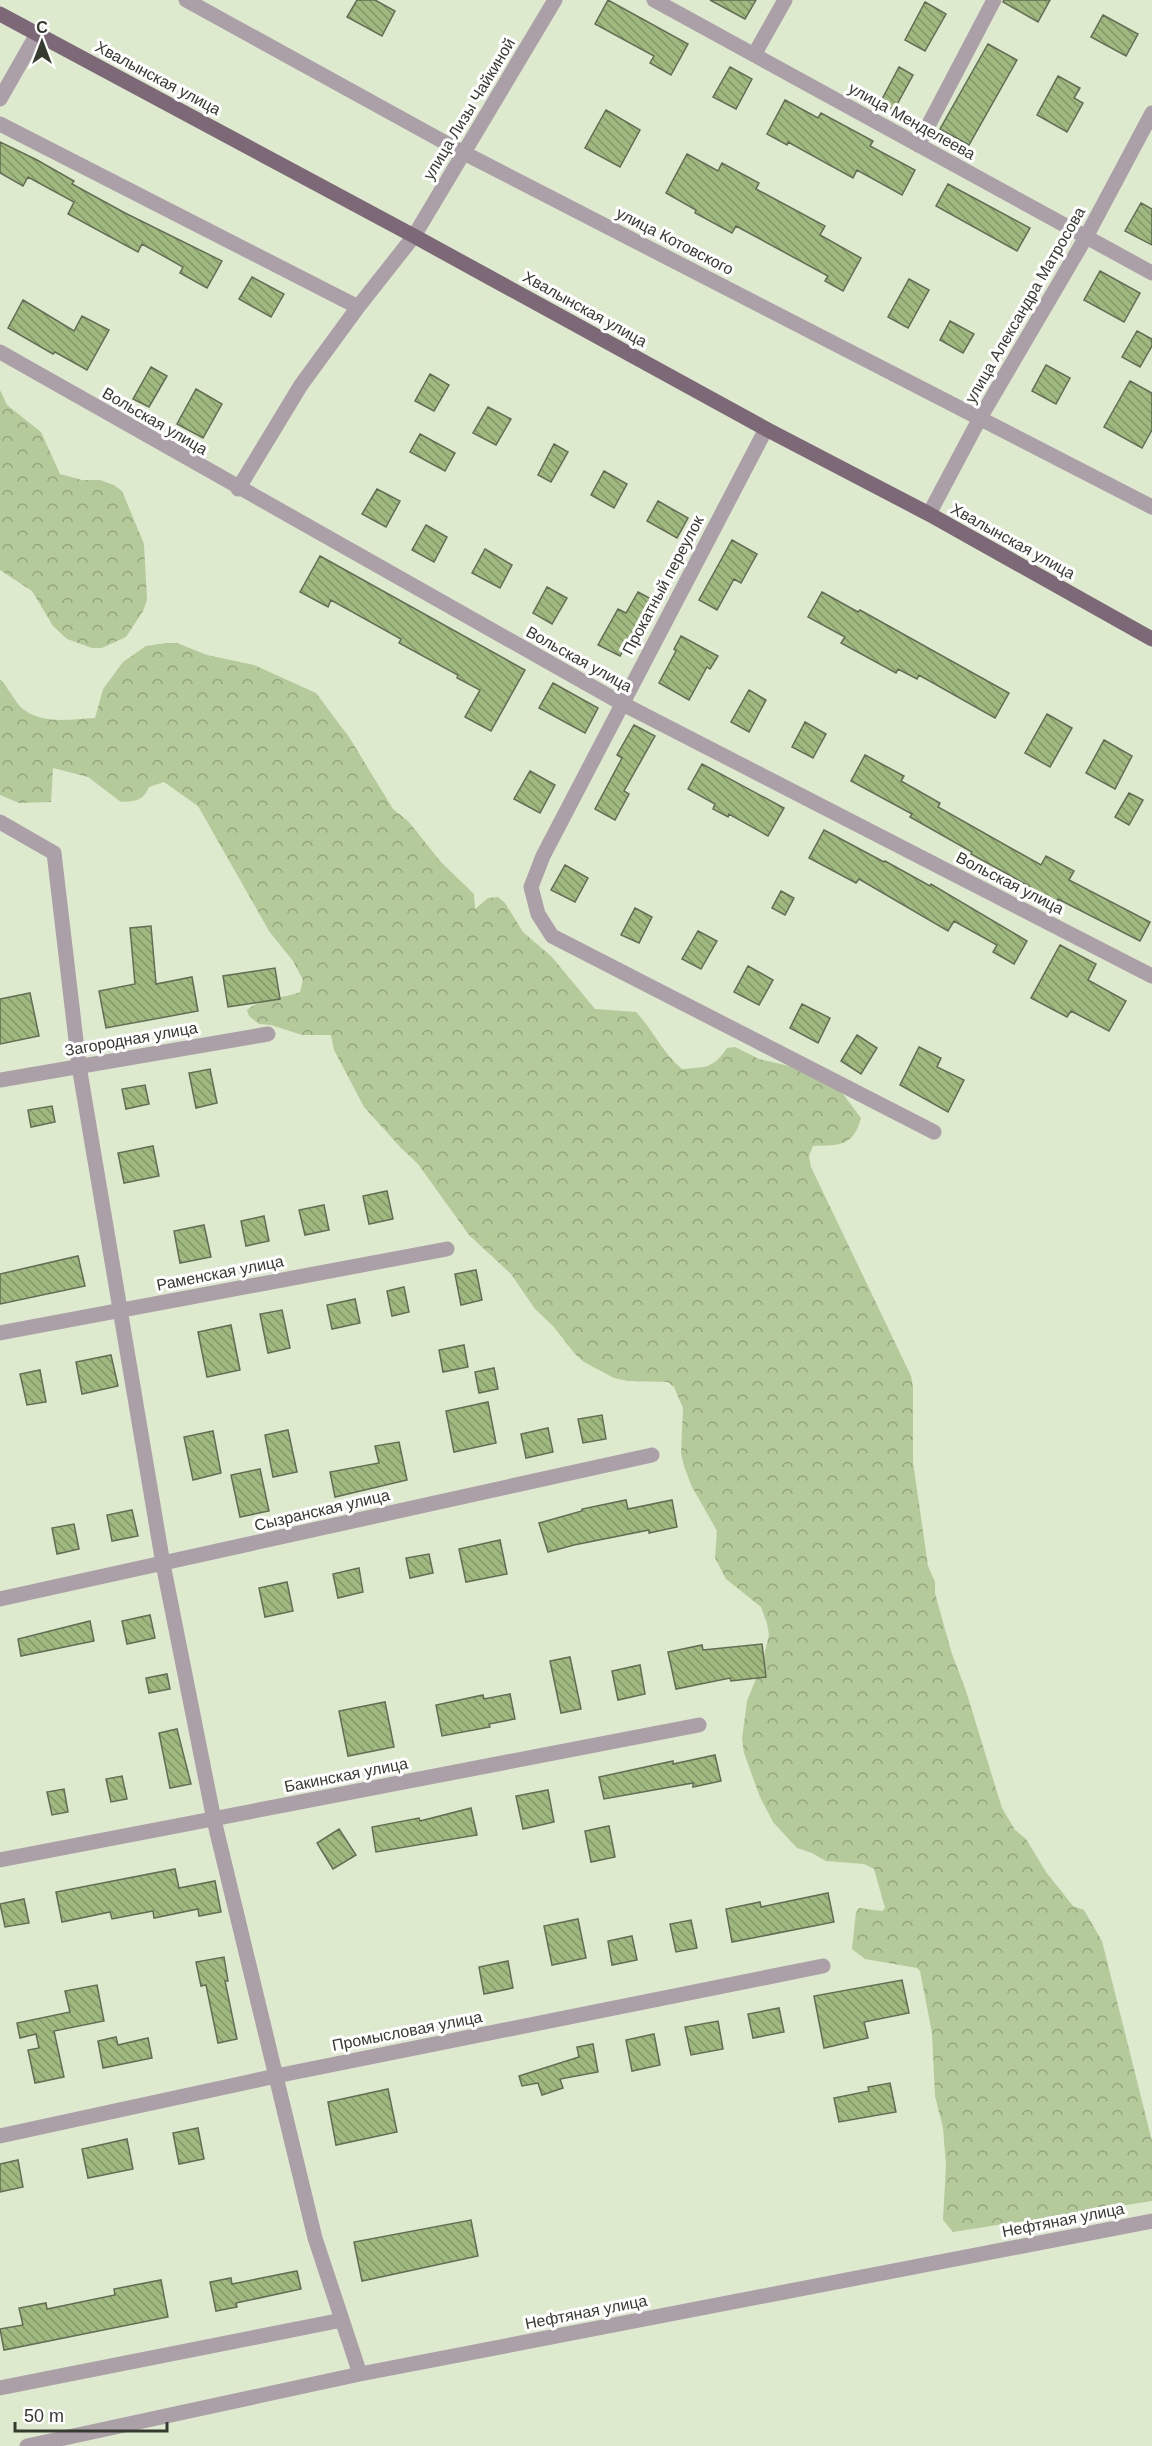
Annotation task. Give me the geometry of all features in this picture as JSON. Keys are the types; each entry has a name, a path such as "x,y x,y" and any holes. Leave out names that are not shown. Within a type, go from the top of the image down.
{"main road":[{"name":"Хвалынская улица","path":"0,14 414,236 766,429 929,514 1152,639"}],"street":[{"name":"улица Котовского","path":"186,0 464,153 1152,507"},
{"name":"улица Лизы Чайкиной","path":"238,489 301,385 414,236 555,0"},
{"name":"улица Менделеева","path":"654,0 1152,273"},
{"path":"754,55 785,0"},
{"path":"918,145 994,0"},
{"path":"0,99 37,34"},
{"name":"улица Александра Матросова","path":"929,514 980,418 1086,237 1152,113"},
{"path":"0,124 358,308"},
{"name":"Вольская улица","path":"0,352 238,489 621,703 1152,976"},
{"name":"Прокатный переулок","path":"766,429 543,855 531,887 538,914 552,936 934,1132"},
{"path":"0,822 54,853 79,1066 119,1310 163,1564 214,1820 315,2238 360,2374"},
{"name":"Загородная улица","path":"0,1080 268,1034"},
{"name":"Раменская улица","path":"0,1333 447,1249"},
{"name":"Сызранская улица","path":"0,1599 652,1455"},
{"name":"Бакинская улица","path":"0,1860 699,1725"},
{"name":"Промысловая улица","path":"0,2136 276,2076 823,1966"},
{"name":"Нефтяная улица","path":"27,2446 360,2374 1152,2221"},
{"path":"0,2388 342,2320"}],"green space":[{"path":"0,390 7,405 41,432 60,474 82,480 100,480 122,491 144,544 147,600 143,611 126,637 102,648 92,648 67,639 53,626 32,591 0,570"},
{"path":"177,643 207,655 254,665 316,693 349,737 393,809 408,821 441,862 474,894 475,909 488,898 498,897 505,903 523,932 552,957 595,1009 636,1012 668,1055 682,1069 708,1066 717,1060 727,1048 735,1047 759,1059 802,1069 840,1090 861,1118 854,1134 844,1142 813,1146 809,1156 811,1167 911,1376 913,1462 928,1566 935,1582 935,1593 951,1651 966,1691 1002,1808 1015,1830 1026,1839 1046,1872 1073,1906 1084,1910 1102,1941 1152,2141 1152,2201 953,2232 943,2220 946,2165 943,2128 935,2096 932,2033 920,1971 917,1968 865,1959 852,1949 856,1912 859,1908 882,1911 885,1908 874,1869 864,1864 826,1861 797,1848 773,1822 760,1797 744,1753 742,1739 747,1701 762,1664 769,1635 767,1623 761,1607 726,1579 715,1558 717,1531 691,1485 684,1466 681,1453 683,1408 674,1387 668,1382 628,1381 614,1378 584,1362 535,1309 511,1274 469,1235 418,1164 364,1107 334,1050 331,1035 302,1035 271,1025 259,1024 249,1016 247,1010 265,1000 300,992 303,980 293,961 269,931 198,806 164,782 149,787 138,799 121,802 88,777 53,768 51,802 19,803 0,795 0,679 21,707 31,714 58,720 95,718 103,689 123,662 146,646"}],"building":[{"path":"357,0 375,0 395,11 382,36 347,17"},
{"path":"608,0 688,44 671,75 650,63 654,56 595,24"},
{"path":"710,0 756,0 745,19"},
{"path":"1004,0 1050,0 1038,22 1003,2"},
{"path":"925,2 946,14 925,51 905,40"},
{"path":"1103,15 1138,34 1126,56 1091,37"},
{"path":"988,44 1017,60 969,145 940,129"},
{"path":"730,67 752,79 736,109 713,97"},
{"path":"899,67 913,75 894,110 880,103"},
{"path":"1058,76 1080,88 1074,98 1083,103 1067,132 1037,115"},
{"path":"785,100 818,118 821,113 873,141 870,146 915,170 902,195 857,170 853,178 788,142 787,145 767,134"},
{"path":"606,110 640,130 620,167 585,148"},
{"path":"0,142 74,181 72,184 125,213 222,261 207,288 180,273 183,267 142,244 138,252 68,214 74,202 28,177 23,186 0,173"},
{"path":"687,154 718,171 722,163 759,183 756,189 825,226 820,235 861,258 843,291 825,281 828,276 736,226 732,233 695,213 696,210 666,193"},
{"path":"948,184 1030,228 1017,251 936,206"},
{"path":"1141,203 1152,209 1152,245 1125,231"},
{"path":"1100,271 1140,293 1124,322 1084,300"},
{"path":"252,277 284,294 271,317 239,299"},
{"path":"909,279 929,290 908,328 888,317"},
{"path":"23,300 74,331 82,316 109,330 87,370 55,352 53,354 8,328"},
{"path":"950,321 974,334 963,353 940,340"},
{"path":"1137,331 1152,339 1152,346 1140,367 1122,357"},
{"path":"1046,365 1070,378 1056,404 1032,391"},
{"path":"151,367 167,376 149,407 133,399"},
{"path":"430,374 449,385 434,411 415,401"},
{"path":"1130,381 1152,393 1152,430 1142,448 1104,427"},
{"path":"196,389 222,404 203,438 177,424"},
{"path":"488,407 511,419 496,445 473,433"},
{"path":"420,434 455,453 445,471 410,452"},
{"path":"554,444 568,452 551,482 538,475"},
{"path":"604,471 627,484 614,508 591,495"},
{"path":"377,489 400,501 386,527 362,514"},
{"path":"658,501 688,518 677,538 647,521"},
{"path":"426,525 447,537 434,562 412,550"},
{"path":"732,540 757,554 741,583 734,579 717,610 699,600"},
{"path":"485,549 512,565 500,588 472,573"},
{"path":"320,556 525,670 491,731 465,717 480,690 457,678 458,675 399,643 401,639 331,600 328,607 300,592"},
{"path":"547,587 567,598 552,624 533,613"},
{"path":"638,592 655,601 645,621 641,618 620,656 598,645 618,609 626,613"},
{"path":"822,592 858,612 860,610 1009,693 995,718 919,675 917,679 898,669 896,673 841,643 845,637 808,617"},
{"path":"681,636 718,656 710,669 707,667 689,700 659,683 676,651 674,649"},
{"path":"553,683 598,708 585,733 539,708"},
{"path":"749,690 766,700 749,732 731,722"},
{"path":"1047,714 1072,728 1050,767 1025,753"},
{"path":"805,722 826,734 813,758 792,747"},
{"path":"634,725 655,736 624,791 629,794 615,820 595,809 622,758 617,755"},
{"path":"1104,740 1132,756 1115,789 1086,773"},
{"path":"865,755 904,776 901,781 940,803 938,807 1041,865 1046,856 1074,871 1069,880 1150,922 1140,941 1058,899 1056,903 1028,888 1029,886 910,817 912,814 851,781"},
{"path":"702,764 784,808 768,836 729,814 728,817 713,809 715,804 688,789"},
{"path":"530,771 555,785 540,813 514,799"},
{"path":"1129,793 1143,800 1129,825 1115,817"},
{"path":"824,830 930,886 931,884 1027,941 1014,964 993,952 997,945 954,921 948,931 859,879 856,883 809,858"},
{"path":"565,865 588,878 575,902 551,890"},
{"path":"781,891 794,898 785,915 772,908"},
{"path":"635,908 652,917 639,943 621,935"},
{"path":"151,926 156,984 192,977 198,1011 106,1028 99,991 135,984 130,928"},
{"path":"698,931 717,941 701,969 682,959"},
{"path":"1060,945 1096,964 1088,980 1126,1001 1109,1031 1071,1011 1067,1017 1031,998"},
{"path":"748,966 773,980 759,1005 734,992"},
{"path":"275,968 280,999 228,1007 223,976"},
{"path":"30,993 39,1036 0,1044 0,999"},
{"path":"802,1004 830,1018 818,1043 790,1028"},
{"path":"857,1035 877,1048 861,1074 841,1061"},
{"path":"919,1047 941,1058 937,1067 964,1080 948,1112 900,1085"},
{"path":"210,1069 217,1103 196,1108 189,1073"},
{"path":"145,1085 149,1104 126,1109 122,1089"},
{"path":"52,1106 55,1122 31,1127 28,1110"},
{"path":"153,1146 159,1176 124,1183 118,1153"},
{"path":"387,1191 393,1219 369,1224 363,1196"},
{"path":"324,1205 329,1230 305,1235 299,1210"},
{"path":"264,1216 269,1241 246,1246 241,1221"},
{"path":"204,1225 211,1257 180,1263 174,1231"},
{"path":"78,1256 85,1286 0,1304 0,1274"},
{"path":"476,1270 482,1300 461,1305 455,1274"},
{"path":"404,1287 409,1312 392,1316 387,1291"},
{"path":"355,1299 360,1323 332,1329 327,1305"},
{"path":"282,1310 290,1348 268,1353 260,1314"},
{"path":"231,1325 240,1370 207,1377 198,1332"},
{"path":"464,1345 468,1367 443,1372 439,1350"},
{"path":"111,1355 118,1386 82,1394 76,1362"},
{"path":"494,1368 498,1389 479,1393 475,1372"},
{"path":"40,1370 46,1402 27,1405 20,1374"},
{"path":"488,1402 496,1443 454,1452 446,1411"},
{"path":"602,1415 606,1439 583,1443 578,1419"},
{"path":"548,1428 553,1452 526,1458 521,1434"},
{"path":"288,1430 297,1472 273,1477 265,1435"},
{"path":"213,1431 221,1473 193,1480 184,1437"},
{"path":"399,1442 407,1480 335,1497 330,1472 379,1463 375,1446"},
{"path":"260,1469 269,1511 240,1517 231,1475"},
{"path":"626,1500 628,1509 672,1500 677,1527 649,1533 649,1530 548,1552 539,1523 582,1511 582,1509"},
{"path":"132,1510 138,1536 112,1541 107,1515"},
{"path":"74,1524 79,1549 57,1554 52,1528"},
{"path":"500,1540 507,1574 466,1582 459,1549"},
{"path":"429,1554 433,1573 410,1578 406,1558"},
{"path":"359,1568 363,1592 338,1598 333,1574"},
{"path":"287,1582 293,1611 265,1617 259,1588"},
{"path":"150,1615 155,1638 127,1644 122,1621"},
{"path":"90,1621 94,1641 21,1656 18,1639"},
{"path":"762,1644 766,1677 731,1681 730,1678 676,1689 668,1652 702,1645 703,1650"},
{"path":"570,1657 581,1709 561,1713 550,1661"},
{"path":"640,1665 645,1694 618,1700 612,1671"},
{"path":"167,1674 170,1689 149,1693 146,1678"},
{"path":"510,1694 515,1719 489,1724 490,1727 442,1736 436,1705 483,1695 484,1699"},
{"path":"385,1702 394,1747 348,1756 339,1711"},
{"path":"177,1729 191,1784 170,1788 159,1733"},
{"path":"715,1755 721,1781 693,1787 693,1783 604,1799 599,1777 673,1761 673,1764"},
{"path":"122,1776 127,1799 111,1802 106,1779"},
{"path":"64,1789 68,1812 52,1815 47,1792"},
{"path":"548,1790 554,1822 523,1829 516,1796"},
{"path":"471,1808 477,1835 376,1852 372,1827 419,1818 420,1821"},
{"path":"609,1826 615,1857 591,1862 585,1831"},
{"path":"339,1829 356,1855 333,1869 317,1843"},
{"path":"175,1869 179,1888 215,1881 221,1912 199,1916 198,1909 154,1918 153,1911 112,1919 110,1912 62,1922 56,1892"},
{"path":"828,1893 834,1922 732,1942 726,1909 760,1902 761,1907"},
{"path":"24,1899 29,1923 5,1927 0,1904"},
{"path":"578,1919 586,1958 552,1965 544,1926"},
{"path":"691,1920 697,1948 676,1952 670,1924"},
{"path":"632,1936 637,1960 612,1965 608,1941"},
{"path":"224,1957 228,1981 225,1981 237,2039 218,2043 206,1985 201,1986 196,1962"},
{"path":"508,1961 513,1988 484,1994 479,1967"},
{"path":"902,1980 909,2013 864,2022 868,2038 824,2048 814,1996"},
{"path":"97,1985 104,2021 54,2031 64,2077 35,2083 28,2050 39,2048 36,2034 20,2038 17,2023 70,2012 65,1991"},
{"path":"779,2008 784,2032 753,2038 748,2014"},
{"path":"718,2021 723,2049 691,2055 685,2027"},
{"path":"654,2034 660,2065 632,2071 626,2040"},
{"path":"116,2037 118,2045 148,2038 152,2058 103,2068 98,2041"},
{"path":"593,2044 598,2072 560,2079 563,2088 542,2095 538,2083 522,2086 519,2076 579,2057 577,2047"},
{"path":"890,2083 896,2112 839,2122 834,2098 869,2091 868,2087"},
{"path":"388,2089 397,2132 336,2145 328,2102"},
{"path":"198,2128 204,2159 179,2164 173,2133"},
{"path":"127,2139 133,2169 88,2178 82,2149"},
{"path":"18,2160 23,2187 0,2192 0,2164"},
{"path":"471,2220 478,2256 362,2281 354,2242"},
{"path":"297,2271 301,2289 236,2303 237,2307 216,2311 210,2282 231,2278 232,2284"},
{"path":"161,2280 168,2317 4,2350 0,2329 23,2325 19,2308 46,2303 47,2309 115,2295 114,2289"}]}
